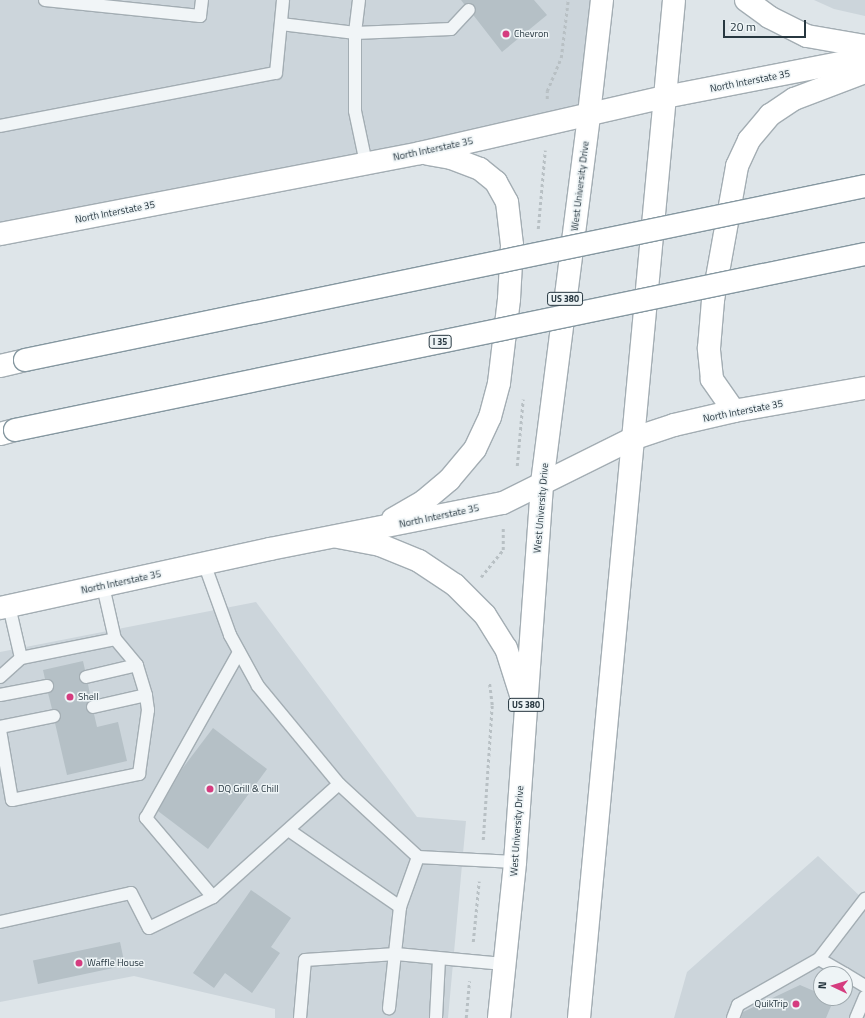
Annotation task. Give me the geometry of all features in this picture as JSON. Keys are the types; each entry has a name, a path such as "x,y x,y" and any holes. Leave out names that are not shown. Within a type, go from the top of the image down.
{"main road":[{"name":"West University Drive","path":"499,1018 515,862 542,483 602,0"},
{"path":"579,1018 612,692 632,439 674,0"},
{"path":"746,0 769,17 807,36 865,46"},
{"name":"North Interstate 35","path":"0,234 420,153 665,97 865,58"},
{"path":"734,411 712,379 709,348 716,279 737,166 749,140 770,115 794,100 865,72"},
{"path":"360,532 392,520 424,501 450,480 475,449 490,417 503,356 512,245 508,202 496,182 480,169 451,158 420,153"},
{"path":"0,366 865,186"},
{"name":"I 35","path":"8,432 865,254"},
{"name":"North Interstate 35","path":"5,607 204,564 502,503 632,439 734,411 865,388"},
{"path":"338,537 380,545 419,561 455,585 485,615 506,648 525,708"}],"lane":[{"path":"45,0 200,16 202,0"},
{"path":"0,126 276,73 283,0"},
{"path":"359,0 355,33 355,111 366,163"},
{"path":"281,24 355,33 451,29 469,10"},
{"path":"204,564 230,635 258,686 339,784 418,857 515,862"},
{"path":"54,716 0,728 12,800 139,774 148,710 146,695 137,665 115,639 103,586"},
{"path":"5,607 21,658"},
{"path":"0,677 21,658 115,639"},
{"path":"213,897 146,818 240,652"},
{"path":"86,677 137,665"},
{"path":"0,695 47,686"},
{"path":"93,707 146,695"},
{"path":"0,922 131,893 149,928 213,897 290,831 339,784"},
{"path":"290,831 400,907"},
{"path":"389,1008 400,907 418,857"},
{"path":"733,1018 738,1005 819,958 865,899"},
{"path":"300,1018 305,960 396,954 504,964"},
{"path":"819,958 832,966"},
{"path":"436,1018 439,959"},
{"path":"853,979 865,986"},
{"path":"856,1018 865,997"}],"shaded area":[{"path":"0,0 602,0 589,114 0,234"},
{"path":"814,0 865,0 865,16 834,9"},
{"path":"256,602 417,817 466,821 448,1018 275,1018 275,1009 134,976 0,1002 0,652"},
{"path":"818,856 865,901 865,1018 674,1018 687,972"}],"building":[{"name":"Chevron","path":"461,0 534,0 547,15 502,52 474,16 474,5 464,4"},
{"path":"83,661 85,670 79,678 88,684 91,700 86,709 94,714 97,727 118,722 127,761 67,775 55,723 61,714 52,709 48,693 54,684 45,679 43,670"},
{"name":"DQ Grill & Chill","path":"213,728 267,769 208,849 158,811 182,769"},
{"path":"251,890 291,918 271,947 280,953 252,993 225,973 214,988 193,973"},
{"name":"Waffle House","path":"120,942 125,965 38,984 33,961"},
{"name":"QuikTrip","path":"800,985 813,991 813,1006 831,1006 826,1018 741,1018 743,1012"}],"place":[{"name":"Chevron","path":"506,34"},
{"name":"Shell","path":"70,697"},
{"name":"DQ Grill & Chill","path":"210,789"},
{"name":"Waffle House","path":"79,963"},
{"name":"QuikTrip","path":"796,1004"}]}
